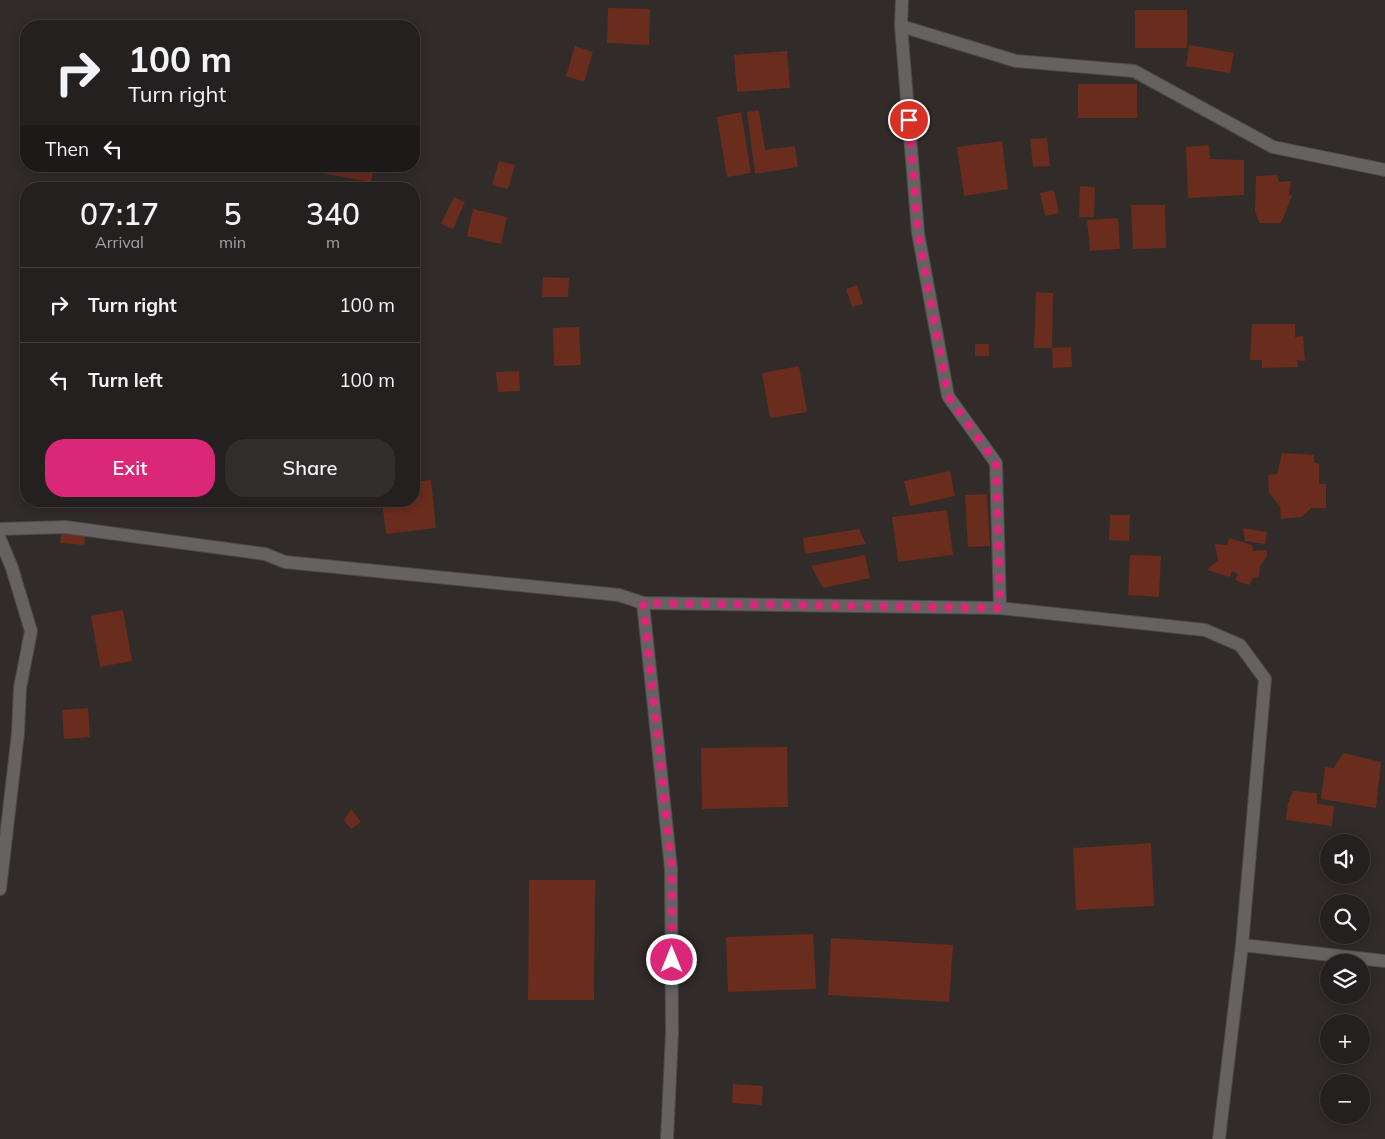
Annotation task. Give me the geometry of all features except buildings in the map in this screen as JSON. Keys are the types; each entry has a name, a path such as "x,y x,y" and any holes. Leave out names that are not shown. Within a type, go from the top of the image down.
{"street":[{"path":"902,0 901,26 918,233 948,396 996,463 1000,608"},
{"path":"901,26 1016,60 1134,71 1273,147 1385,170"},
{"path":"0,529 64,527 265,554 285,562 619,595 643,603 1000,608 1205,630 1240,645 1265,680 1242,945 1219,1139"},
{"path":"0,539 12,568 31,631 20,688 18,733 0,889"},
{"path":"643,603 672,869 672,1034 667,1139"},
{"path":"1242,945 1385,961"}],"route":[{"path":"672,960 672,869 643,603 1000,608 996,463 948,396 918,233 909,120"}]}
